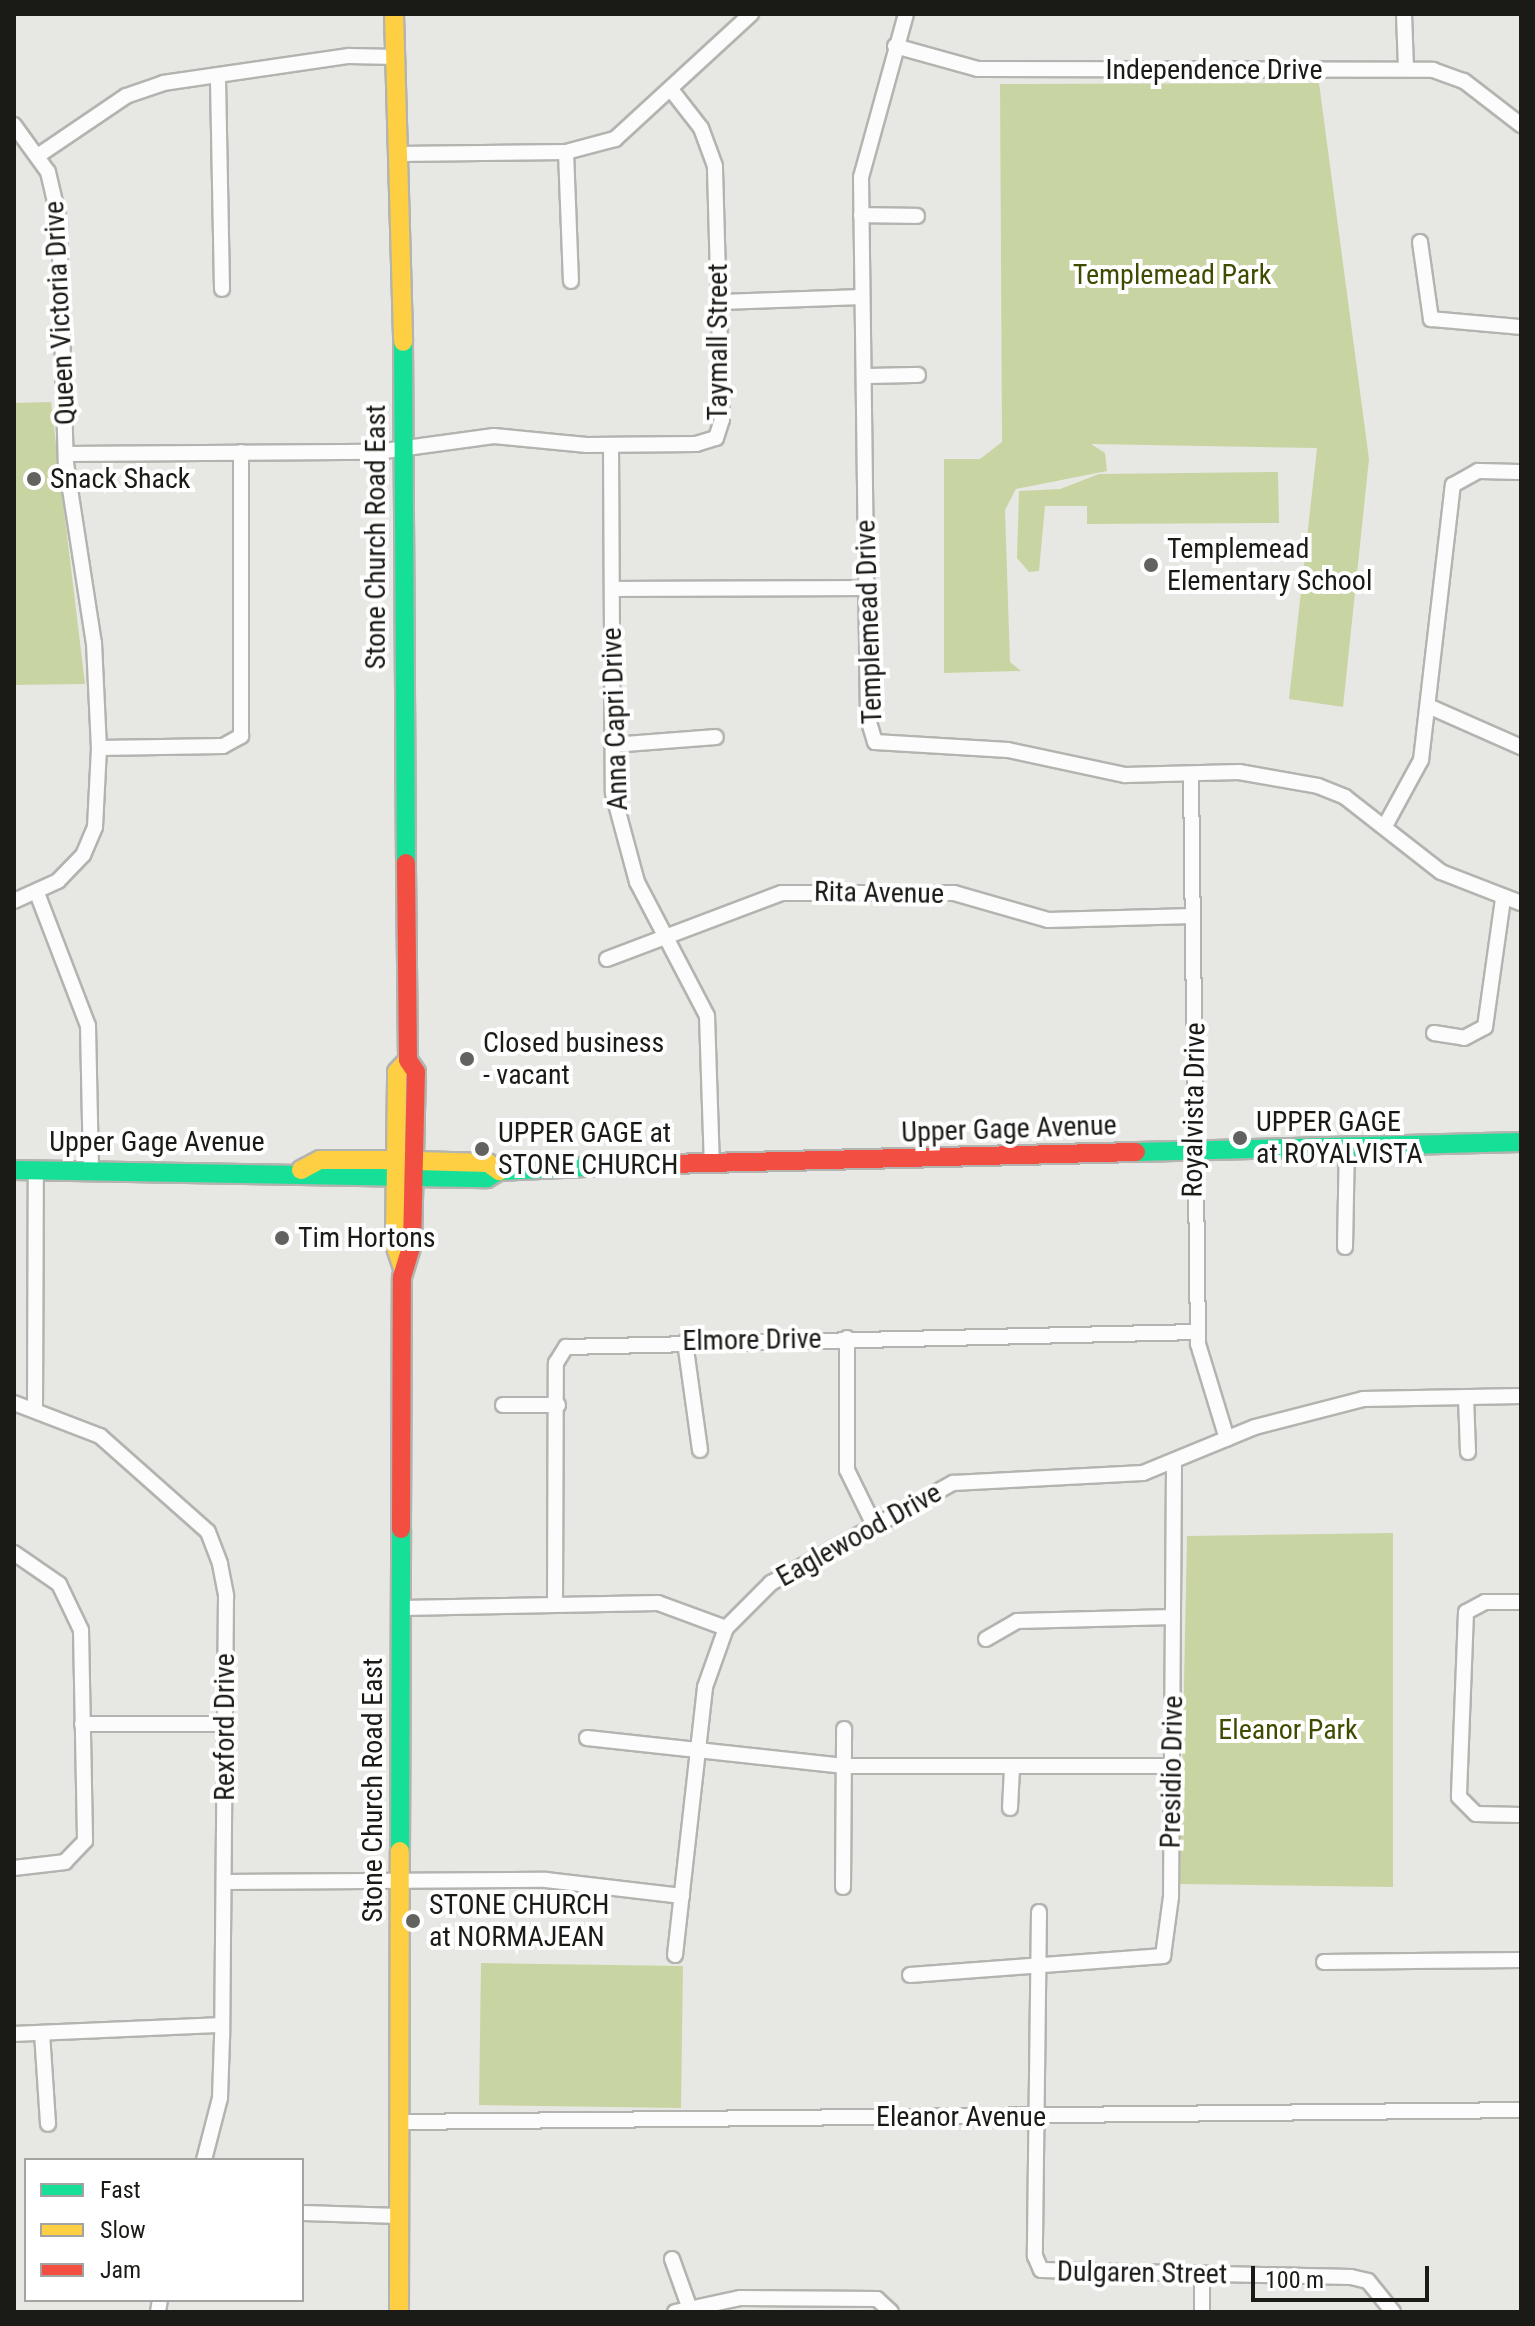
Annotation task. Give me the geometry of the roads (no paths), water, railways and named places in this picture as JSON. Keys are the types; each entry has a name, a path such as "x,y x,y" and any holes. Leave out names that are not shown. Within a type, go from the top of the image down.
{"main road":[{"name":"Stone Church Road East","path":"394,14 406,447 408,1060 416,1072 412,1245 403,1268"},
{"name":"Stone Church Road East","path":"399,2312 403,1268 395,1245 395,1169 397,1072 408,1060"},
{"name":"Upper Gage Avenue","path":"14,1170 301,1170 322,1179 395,1169 488,1163 499,1171 1521,1142"}],"street":[{"path":"398,154 566,152 615,139 673,92 751,14"},
{"name":"Templemead Drive","path":"906,14 868,135 861,215 868,719 875,742 1008,750 1125,775 1191,776 1239,772 1318,786 1385,826 1441,872 1503,899 1521,903"},
{"path":"1404,14 1406,69"},
{"name":"Independence Drive","path":"895,46 978,69 1406,69 1464,81 1519,118"},
{"path":"39,155 126,96 163,83 218,80 349,56 396,57"},
{"path":"218,80 222,289"},
{"name":"Taymall Street","path":"67,454 406,447 494,436 611,445 716,438 722,420 715,166 701,128 673,92"},
{"name":"Queen Victoria Drive","path":"14,125 39,155 54,191 61,244 67,454 94,643 99,748 91,842 76,867 37,893 14,901"},
{"path":"566,152 571,281"},
{"path":"861,215 917,216"},
{"path":"1420,242 1431,319 1521,327"},
{"path":"721,302 862,297"},
{"path":"864,376 918,375"},
{"name":"Anna Capri Drive","path":"611,445 613,745 620,832 666,940 710,1028 712,1164"},
{"path":"99,748 223,746 241,736 241,452"},
{"path":"1385,826 1417,773 1428,706 1453,485 1478,471 1521,472"},
{"path":"612,589 867,588"},
{"path":"1428,706 1521,747"},
{"path":"613,745 716,737"},
{"name":"Royalvista Drive","path":"1191,776 1198,1332 1227,1439"},
{"path":"37,893 88,1026 91,1171"},
{"name":"Rita Avenue","path":"607,959 666,940 782,893 954,893 1048,920 1193,916"},
{"path":"1434,1033 1464,1038 1485,1027 1503,899"},
{"path":"1345,1247 1347,1146"},
{"path":"35,1410 36,1170"},
{"name":"Elmore Drive","path":"555,1603 556,1363 566,1347 1198,1332"},
{"path":"847,1338 847,1470 873,1523"},
{"path":"685,1342 700,1450"},
{"name":"Eaglewood Drive","path":"675,1955 705,1687 726,1628 771,1583 873,1523 972,1479 1100,1477 1174,1463 1227,1439 1363,1399 1521,1396"},
{"path":"1466,1397 1468,1452"},
{"name":"Rexford Drive","path":"14,1403 100,1436 208,1532 226,1596 220,2098 205,2158"},
{"path":"503,1405 558,1405"},
{"name":"Presidio Drive","path":"1042,1966 1163,1956 1173,1766 1174,1463"},
{"path":"14,1553 59,1584 72,1604 81,1630 85,1841 65,1862 14,1868"},
{"path":"1521,1602 1485,1602 1466,1612 1459,1797 1476,1814 1521,1815"},
{"path":"402,1608 658,1603 726,1628"},
{"path":"986,1639 1017,1621 1173,1617"},
{"path":"82,1724 225,1724"},
{"path":"843,1887 844,1729"},
{"path":"587,1738 844,1766 1173,1766"},
{"path":"1010,1808 1012,1768"},
{"path":"224,1882 400,1877 546,1880 682,1896"},
{"name":"Dulgaren Street","path":"1039,1912 1042,1966 1035,2256 1041,2270 1351,2277 1368,2281 1393,2312"},
{"path":"1324,1962 1521,1960"},
{"path":"910,1975 1042,1966"},
{"path":"14,2034 222,2025"},
{"path":"42,2033 48,2124"},
{"name":"Eleanor Avenue","path":"400,2122 1521,2110"},
{"path":"304,2213 400,2216"},
{"path":"672,2259 691,2310"},
{"path":"1202,2276 1202,2312"},
{"path":"675,2312 740,2298 877,2299 891,2312"}],"place":[{"name":"Snack Shack","path":"34,479"},
{"name":"Templemead Elementary School","path":"1151,565"},
{"name":"Closed business - vacant","path":"467,1059"},
{"name":"UPPER GAGE at ROYALVISTA","path":"1240,1138"},
{"name":"UPPER GAGE at STONE CHURCH","path":"482,1149"},
{"name":"Tim Hortons","path":"282,1238"},
{"name":"STONE CHURCH at NORMAJEAN","path":"413,1921"}],"park label":[{"name":"Templemead Park","path":"1172,275"},
{"name":"Eleanor Park","path":"1288,1730"}]}
